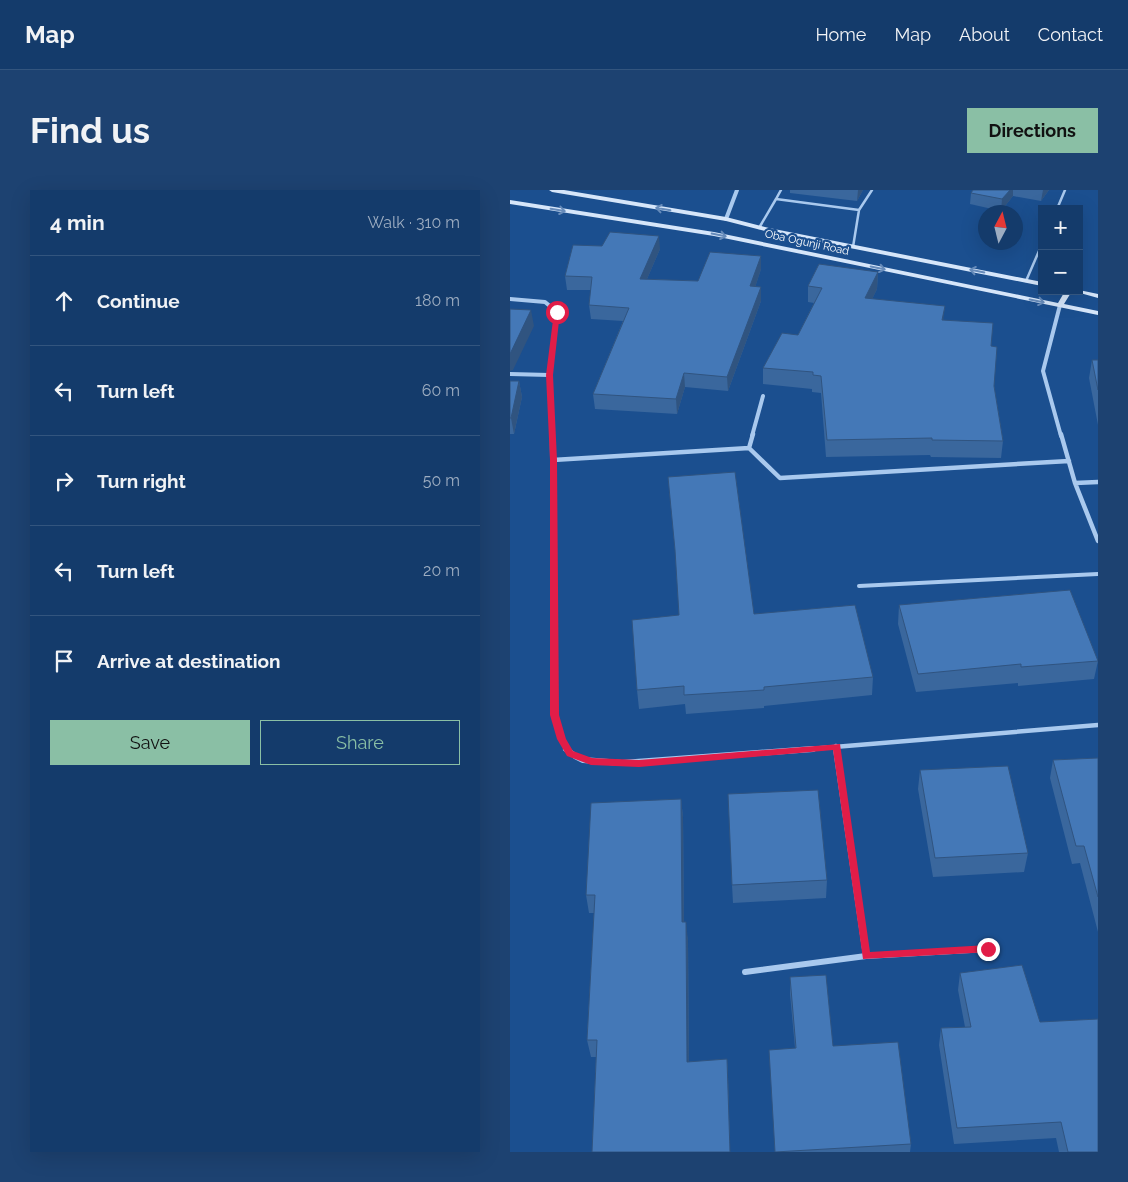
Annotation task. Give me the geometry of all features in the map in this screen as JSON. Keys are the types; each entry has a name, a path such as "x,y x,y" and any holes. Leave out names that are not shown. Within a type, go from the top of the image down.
{"main road":[{"name":"Oba Ogunji Road","path":"552,190 726,220 1038,283"},
{"name":"Oba Ogunji Road","path":"510,202 714,234 1098,313"},
{"path":"1083,293 1098,296"},
{"path":"1060,306 1067,295"}],"street":[{"path":"726,220 737,190"},
{"path":"510,299 545,302 557,312 549,375 553,460 554,715 562,739 570,753 591,762 639,763 1098,725"},
{"path":"1060,306 1043,371 1075,483 1098,541"},
{"path":"510,374 549,375"},
{"path":"749,448 763,396"},
{"path":"553,460 749,448 780,478 1069,461"},
{"path":"1075,483 1098,482"},
{"path":"836,746 866,956"},
{"path":"745,972 866,956 988,949"}],"lane":[{"path":"759,228 781,190"},
{"path":"853,247 859,210 872,190"},
{"path":"1059,205 1065,190"},
{"path":"776,199 859,210"},
{"path":"1026,281 1039,250"},
{"path":"859,586 1098,574"}],"building":[{"path":"973,190 1010,190 1002,199 971,193"},
{"path":"610,232 659,236 640,279 698,281 710,252 761,256 750,286 761,287 727,377 684,373 676,399 593,394 629,308 589,305 592,277 565,276 573,245 602,246"},
{"path":"819,264 878,272 865,298 945,306 942,320 993,323 991,346 997,347 994,386 1003,441 932,440 932,438 827,440 821,376 813,375 813,372 763,368 782,333 798,335 822,288 808,286"},
{"path":"510,309 531,310 510,354"},
{"path":"1092,360 1098,360 1098,390"},
{"path":"510,381 519,381 511,418 510,418"},
{"path":"735,472 754,614 855,605 873,677 764,687 764,690 684,695 684,686 637,690 632,620 679,615 668,477"},
{"path":"1070,590 1098,661 1021,667 1021,664 918,674 899,605"},
{"path":"1098,758 1098,897 1084,846 1076,846 1053,760"},
{"path":"1008,766 1028,853 935,858 920,770"},
{"path":"818,790 827,880 732,885 728,794"},
{"path":"681,799 682,922 686,922 687,1062 727,1059 730,1152 592,1152 597,1040 587,1040 595,895 586,895 591,803"},
{"path":"1022,965 1040,1022 1098,1019 1098,1152 1068,1152 1061,1122 957,1128 941,1028 971,1027 960,973"},
{"path":"826,975 833,1046 898,1042 911,1144 775,1152 769,1050 796,1048 790,977"}],"route":[{"path":"557,312 549,375 553,460 554,715 562,739 570,753 591,762 639,763 836,746 866,956 988,949"}]}
